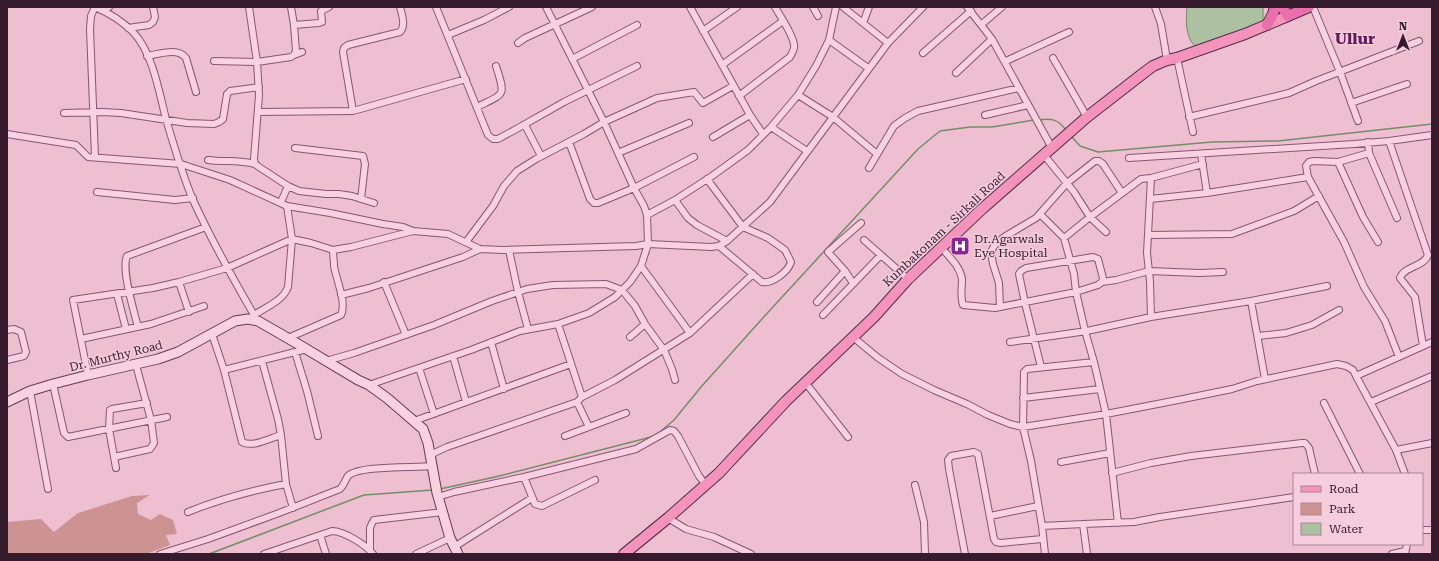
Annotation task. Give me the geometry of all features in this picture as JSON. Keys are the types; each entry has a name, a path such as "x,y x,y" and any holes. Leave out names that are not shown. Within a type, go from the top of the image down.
{"highway":[{"path":"1267,25 1275,7"},
{"path":"1282,7 1290,12"},
{"name":"Kumbakonam - Sirkali Road","path":"1290,12 1307,7"}],"main road":[{"name":"Kumbakonam - Sirkali Road","path":"624,554 719,473 786,400 874,317 908,279 941,247 982,209 1088,117 1153,66 1245,34 1267,25 1290,12"},
{"name":"Dr. Murthy Road","path":"7,402 30,391 52,384 158,360 178,352 228,324 252,317"},
{"path":"252,317 369,385 415,422 430,454 438,495 450,538 456,551"},
{"path":"228,324 263,324"}],"street":[{"path":"95,157 90,20 95,7 114,17 128,28 136,37 147,56 166,119 193,198 206,227 252,317 285,294 288,287 292,239 287,206"},
{"path":"102,10 109,7"},
{"path":"128,28 148,25 153,22 155,17 153,7"},
{"path":"249,7 259,86 254,153 255,164"},
{"path":"291,7 296,51 294,55"},
{"path":"294,25 322,22 321,11 329,7"},
{"path":"353,111 343,52 344,48 348,45 403,30 404,25 400,7"},
{"path":"436,7 488,135 493,139 498,139 587,90 637,66"},
{"path":"448,35 484,20 499,9 509,7"},
{"path":"369,385 528,328 558,324 589,313 615,297 630,282 641,266 648,244 647,215 644,206 634,188 604,122 546,7"},
{"path":"518,42 584,9 592,7"},
{"path":"690,7 733,86 763,134"},
{"path":"703,31 737,7"},
{"path":"739,96 790,57 793,51 795,46 793,39 775,7"},
{"path":"813,7 818,16"},
{"path":"647,215 675,200 748,150 771,127 798,95 816,66 829,40 836,7"},
{"path":"843,7 888,42"},
{"path":"863,23 869,7"},
{"path":"7,134 70,144 79,148 88,156 181,164 230,180 287,206 403,227 413,231 448,234 480,249 509,250 636,246 648,244 711,248 719,246 727,241 770,202 888,42 923,7"},
{"path":"982,24 1002,7"},
{"path":"1156,7 1193,132"},
{"path":"1307,7 1340,72 1358,121"},
{"path":"923,53 969,9 982,24 1006,61 1052,148"},
{"path":"722,65 783,21"},
{"path":"572,59 637,25"},
{"path":"1006,61 1069,32"},
{"path":"956,73 992,39"},
{"path":"829,40 868,68"},
{"path":"1189,117 1289,93 1419,41"},
{"path":"147,56 176,52 183,54 186,58 196,92"},
{"path":"214,61 257,62 291,57 302,52"},
{"path":"1054,58 1088,117"},
{"path":"477,106 496,97 502,91 503,87 496,66"},
{"path":"258,112 353,111 466,79"},
{"path":"1351,103 1407,84"},
{"path":"64,113 121,113 214,124 223,119 227,94 230,91 259,86"},
{"path":"466,242 493,206 504,186 517,171 541,156 604,122 657,98 694,92 703,103 733,86"},
{"path":"869,168 894,126 918,111 1019,88"},
{"path":"798,95 833,117 877,154"},
{"path":"985,115 1028,105"},
{"path":"713,137 750,115"},
{"path":"618,153 689,123"},
{"path":"524,125 541,156"},
{"path":"771,127 807,151"},
{"path":"1129,158 1389,141 1432,135"},
{"path":"1389,141 1428,255 1426,259 1404,272 1400,278 1415,296 1422,346"},
{"path":"569,142 592,202 598,203 634,188 694,157"},
{"path":"1368,142 1369,153 1397,218"},
{"path":"295,148 363,156 365,164 361,199"},
{"path":"1369,153 1338,162 1309,162 1306,166 1308,177 1344,242 1364,287 1385,321 1399,356"},
{"path":"1201,154 1207,193"},
{"path":"1044,155 1067,183 1090,217 1106,232"},
{"path":"208,160 220,162 236,160 255,164 288,186 300,191 339,194 374,203"},
{"path":"1000,307 999,283 991,252 994,246 1004,237 1040,214 1067,183 1095,162 1099,161 1103,164 1122,193"},
{"path":"1338,162 1363,217 1378,242"},
{"path":"1064,238 1141,179 1151,178 1203,164"},
{"path":"1150,199 1207,193 1308,177"},
{"path":"1151,178 1148,234 1151,317"},
{"path":"707,179 743,227 768,238 785,250 791,262 790,267 772,281 767,283 762,282 719,246"},
{"path":"280,202 288,186"},
{"path":"97,192 176,200 193,198"},
{"path":"1148,234 1232,234 1294,211 1319,196"},
{"path":"675,200 688,218 697,225 727,241"},
{"path":"1040,214 1064,238 1071,261 1076,292 1106,414 1118,523"},
{"path":"853,283 845,271 828,252 861,223"},
{"path":"138,327 129,292 126,263 127,256 206,227"},
{"path":"88,375 73,300 129,292 179,282 227,268 292,239 333,250 351,248 413,231"},
{"path":"864,240 908,279"},
{"path":"941,247 958,266 962,278 961,296 963,305 1000,307 1025,303 1076,292 1098,285 1102,282 1116,280 1149,271 1199,273 1223,272"},
{"path":"341,295 463,258 480,249"},
{"path":"288,338 341,315 343,311 341,295 334,267 333,250"},
{"path":"509,250 528,328"},
{"path":"823,315 881,255"},
{"path":"1041,367 1025,303 1019,274 1021,271 1026,268 1093,257 1098,259 1103,278 1102,282"},
{"path":"641,266 690,333"},
{"path":"817,302 845,271"},
{"path":"430,454 580,399 615,380 690,333 753,274"},
{"path":"179,282 188,312"},
{"path":"384,282 406,335"},
{"path":"326,361 406,335 527,289 553,285 606,284 622,290 635,306 645,324 664,350 675,380"},
{"path":"1010,342 1085,331 1151,317 1251,302 1327,286"},
{"path":"116,294 126,329"},
{"path":"1251,302 1265,379"},
{"path":"81,339 151,324 204,306"},
{"path":"1258,336 1286,333 1312,325 1339,310"},
{"path":"558,324 589,428"},
{"path":"630,337 645,324"},
{"path":"7,330 14,329 21,332 26,352 22,357 7,360"},
{"path":"212,334 224,370 242,442 247,444 254,443 281,435"},
{"path":"853,337 877,357 902,374 988,415 1010,424 1024,427 1106,414 1232,389 1265,379 1337,364 1346,366 1353,370 1371,402 1396,450 1405,473"},
{"path":"491,342 504,388"},
{"path":"1356,376 1432,342"},
{"path":"224,370 307,349"},
{"path":"295,352 307,390 318,436"},
{"path":"453,356 466,402"},
{"path":"262,361 281,435 286,484 293,508"},
{"path":"1045,554 1042,539 1042,526 1024,427 1023,398 1025,370 1094,362"},
{"path":"415,422 571,364"},
{"path":"114,457 150,449 154,442 151,420 136,365"},
{"path":"419,368 434,414"},
{"path":"1371,402 1432,376"},
{"path":"804,382 848,437"},
{"path":"52,384 66,436 72,437 167,417"},
{"path":"1023,398 1100,389"},
{"path":"30,391 48,489"},
{"path":"116,468 110,429 110,410 112,408 147,403"},
{"path":"1324,404 1359,473"},
{"path":"565,436 626,413"},
{"path":"438,495 524,477 636,449 670,430 674,431 678,436 699,476 706,485"},
{"path":"1112,473 1151,463 1191,456 1302,443 1306,443 1309,448 1315,473"},
{"path":"1396,450 1432,444"},
{"path":"965,554 949,469 948,460 951,456 974,452 978,454 994,539 996,542 1001,543 1042,539"},
{"path":"1061,462 1110,453"},
{"path":"160,554 208,539 340,489 345,484 348,476 354,472 394,467 432,466"},
{"path":"524,477 535,504 542,506 595,480"},
{"path":"188,512 217,500 286,484"},
{"path":"914,485 924,522 925,554"},
{"path":"1042,526 1134,522 1293,497"},
{"path":"456,551 532,498"},
{"path":"990,516 1038,506"},
{"path":"372,552 370,528 373,522 443,512"},
{"path":"668,518 686,529 714,537 751,554"},
{"path":"1084,524 1087,554"},
{"path":"264,554 332,532 339,532 372,552"},
{"path":"320,536 326,554"},
{"path":"416,554 450,538"},
{"path":"286,547 289,554"},
{"path":"1392,554 1405,553"}],"green space":[{"path":"150,495 137,503 138,514 151,520 160,514 173,520 177,534 166,535 170,545 146,554 7,554 7,522 41,519 54,532 78,513 132,496"}],"water":[{"path":"1187,7 1263,7 1263,21 1207,45 1195,46 1189,38 1186,23"}],"waterway":[{"path":"1038,120 1047,119 1057,121 1066,130"},
{"path":"440,489 495,477 655,436 674,420 701,387 761,320 918,149 940,131 970,127 992,127 1034,120"},
{"path":"1071,136 1080,146 1098,152 1212,142 1278,141 1432,124"},
{"path":"209,554 364,495 433,490"}],"place":[{"name":"Dr.Agarwals Eye Hospital","path":"960,246"}],"district":[{"name":"Ullur","path":"1355,38"}]}
